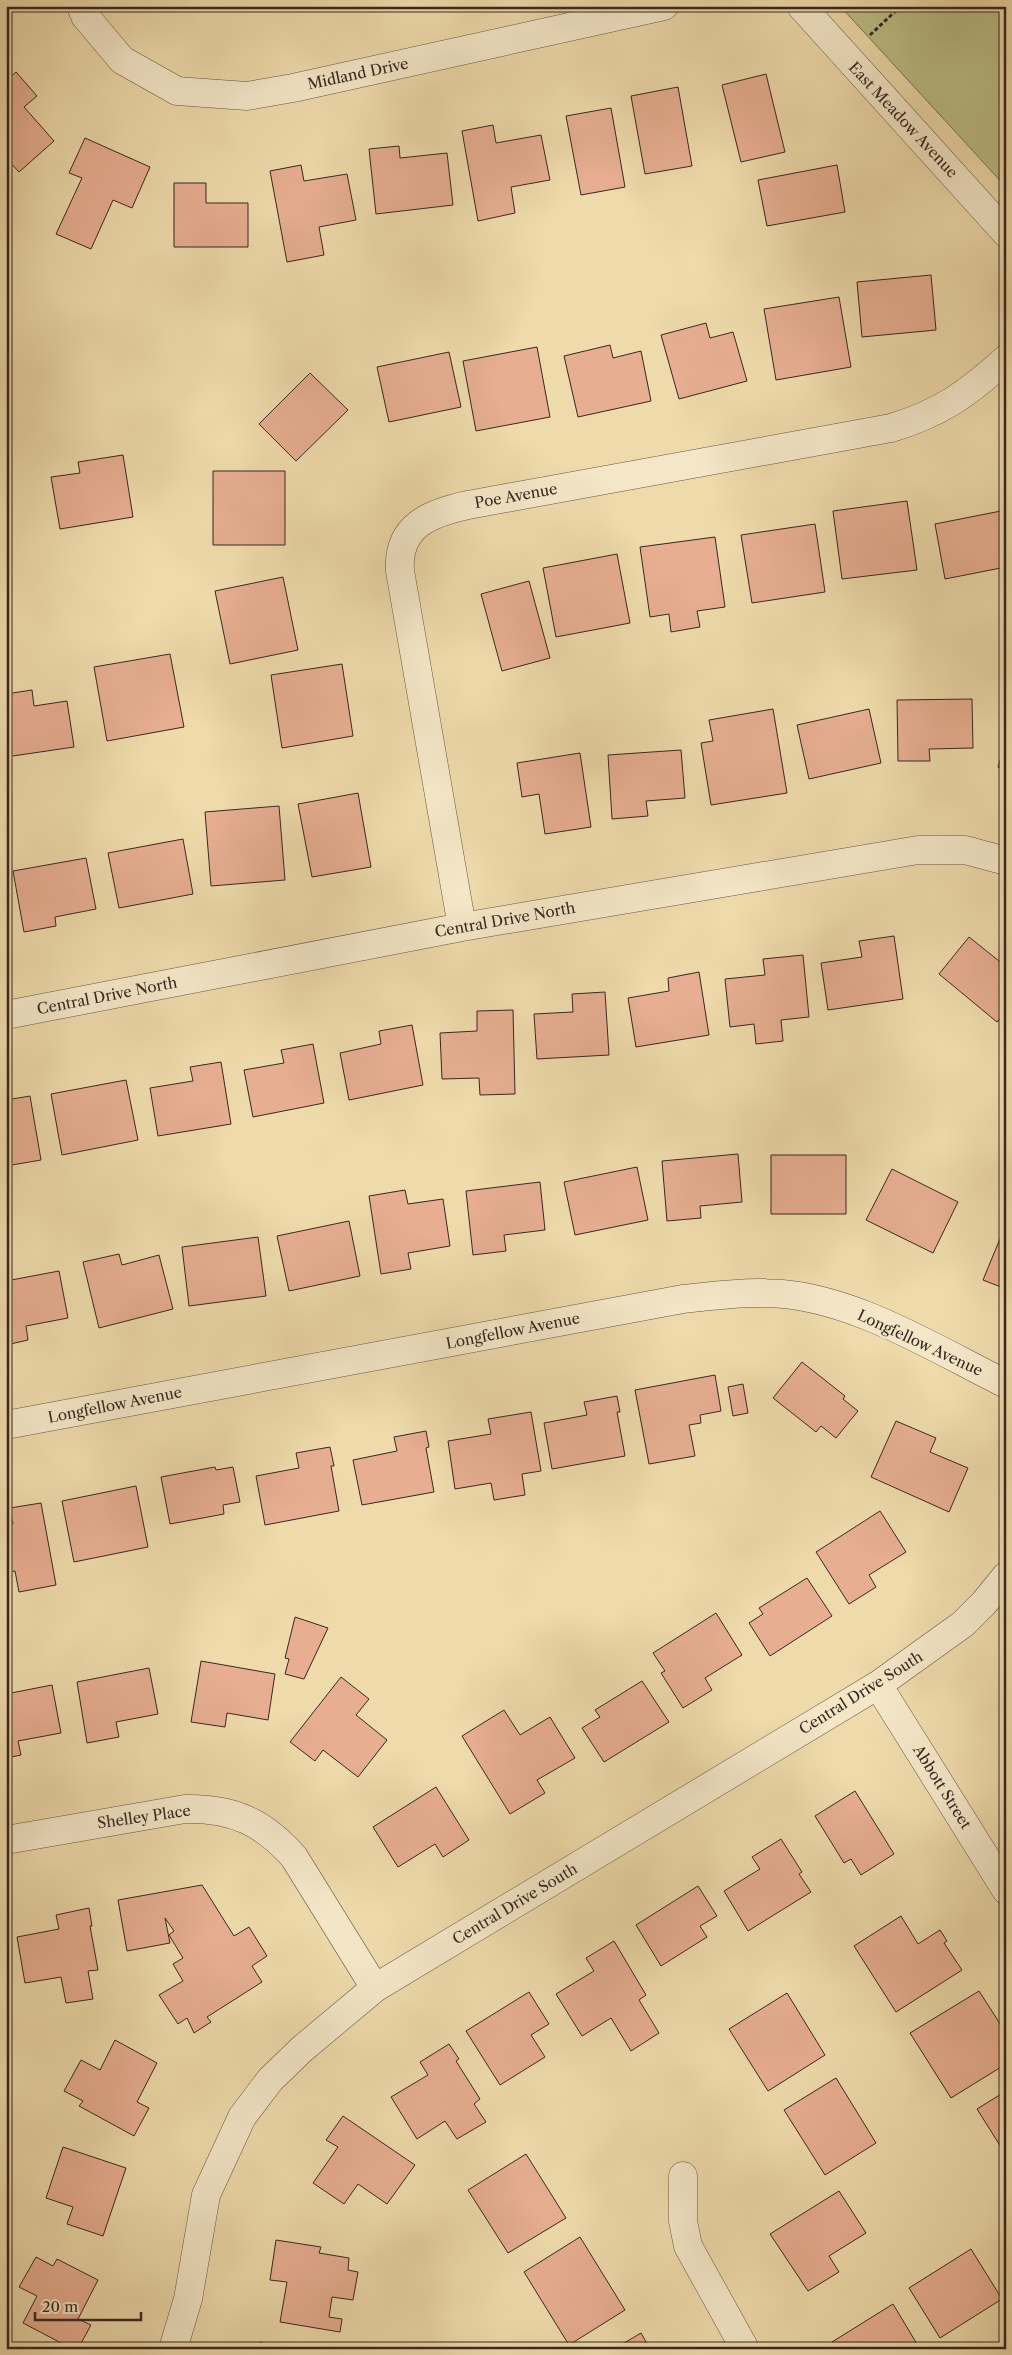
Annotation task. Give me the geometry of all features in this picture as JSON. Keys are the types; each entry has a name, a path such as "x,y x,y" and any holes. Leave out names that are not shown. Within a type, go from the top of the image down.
{"street":[{"name":"Midland Drive","path":"81,6 85,16 122,60 177,91 247,96 322,82 664,6"},
{"name":"East Meadow Avenue","path":"801,6 845,58 1006,233"},
{"name":"Poe Avenue","path":"462,927 400,571 400,555 412,530 435,513 459,507 891,428 918,420 957,400 1006,359"},
{"name":"Central Drive North","path":"6,1016 462,927 918,850 965,850 1006,861"},
{"name":"Longfellow Avenue","path":"6,1425 683,1299 727,1294 768,1293 805,1297 841,1307 880,1321 1006,1384"},
{"name":"Central Drive South","path":"173,2349 188,2299 206,2195 242,2117 270,2080 302,2049 375,1988 878,1685 963,1624 984,1603 1006,1576"},
{"name":"Abbott Street","path":"878,1685 1006,1890"},
{"name":"Shelley Place","path":"6,1840 185,1809 207,1809 246,1819 264,1828 280,1841 294,1857 375,1988"},
{"path":"684,2176 684,2222 688,2246 745,2349"}],"path":[{"path":"845,58 901,6"}],"green space":[{"path":"840,6 1006,6 1006,187"}],"building":[{"path":"16,72 37,96 24,107 54,141 19,172 6,158 6,81"},
{"path":"766,74 785,152 741,162 722,85"},
{"path":"678,87 692,166 645,174 631,96"},
{"path":"611,108 625,187 581,195 566,116"},
{"path":"493,125 496,143 541,135 550,180 511,187 515,213 478,221 462,131"},
{"path":"85,138 150,167 132,208 113,200 91,249 56,234 82,178 69,173"},
{"path":"399,146 400,158 447,153 453,205 376,214 369,149"},
{"path":"301,165 304,181 347,174 356,220 319,227 324,255 287,262 270,171"},
{"path":"837,165 845,212 767,226 758,180"},
{"path":"174,183 206,183 206,203 248,203 248,247 174,247"},
{"path":"931,275 936,330 862,337 857,282"},
{"path":"839,297 851,367 776,380 764,309"},
{"path":"706,323 710,338 733,332 747,381 679,399 661,335"},
{"path":"610,345 613,358 641,351 651,401 578,417 564,356"},
{"path":"537,347 550,417 476,431 463,361"},
{"path":"449,352 461,407 389,422 377,367"},
{"path":"310,373 348,410 296,461 259,424"},
{"path":"123,455 133,517 60,529 51,477 80,473 78,462"},
{"path":"213,471 285,471 285,545 213,545"},
{"path":"907,501 917,570 842,579 833,511"},
{"path":"1006,510 1006,567 945,579 935,524"},
{"path":"815,524 825,592 752,603 741,535"},
{"path":"715,537 725,607 697,611 700,627 671,632 669,614 650,617 640,547"},
{"path":"617,554 630,623 556,637 543,568"},
{"path":"283,577 298,650 230,664 215,591"},
{"path":"529,581 550,658 502,671 481,594"},
{"path":"170,654 184,727 107,741 94,667"},
{"path":"342,664 353,736 282,748 271,675"},
{"path":"32,690 34,706 67,701 74,747 6,757 6,694"},
{"path":"972,699 973,748 929,749 930,761 898,761 897,700"},
{"path":"773,709 787,793 711,805 701,743 713,741 709,720"},
{"path":"869,709 881,763 809,779 797,725"},
{"path":"1006,739 1006,770 998,767"},
{"path":"681,750 685,798 646,801 648,816 612,819 608,755"},
{"path":"580,753 591,827 545,834 539,794 522,797 517,763"},
{"path":"358,793 371,867 312,877 298,804"},
{"path":"279,806 285,880 211,886 205,812"},
{"path":"183,839 193,894 119,908 108,853"},
{"path":"86,858 96,909 55,917 56,926 24,932 13,871"},
{"path":"894,936 903,999 828,1010 821,963 862,957 859,941"},
{"path":"969,937 1004,965 1006,962 1006,1012 997,1022 939,974"},
{"path":"803,955 809,1017 781,1020 783,1041 756,1044 754,1024 730,1027 725,979 765,975 763,959"},
{"path":"699,972 709,1035 636,1047 628,998 669,991 668,978"},
{"path":"605,992 609,1055 537,1059 534,1014 573,1012 572,994"},
{"path":"513,1010 515,1094 480,1095 479,1078 442,1079 440,1033 477,1031 477,1011"},
{"path":"412,1025 423,1085 349,1100 340,1053 381,1044 379,1031"},
{"path":"313,1044 324,1103 253,1117 244,1070 284,1063 281,1050"},
{"path":"221,1062 231,1124 158,1136 150,1088 193,1081 190,1067"},
{"path":"126,1080 138,1140 62,1155 51,1094"},
{"path":"30,1096 41,1160 6,1166 6,1100"},
{"path":"738,1154 742,1202 700,1206 701,1218 667,1221 662,1161"},
{"path":"771,1155 846,1155 846,1214 771,1214"},
{"path":"637,1167 648,1220 575,1235 564,1182"},
{"path":"892,1169 958,1202 933,1253 866,1220"},
{"path":"540,1182 545,1230 504,1235 506,1251 473,1255 466,1191"},
{"path":"405,1190 408,1204 443,1199 450,1246 408,1253 411,1269 381,1274 369,1196"},
{"path":"349,1221 360,1276 289,1291 277,1236"},
{"path":"1004,1229 1006,1230 1006,1289 983,1280"},
{"path":"258,1237 266,1296 189,1306 182,1247"},
{"path":"119,1254 122,1265 159,1255 173,1309 99,1328 83,1262"},
{"path":"59,1271 68,1318 26,1326 28,1340 6,1345 6,1281"},
{"path":"802,1362 845,1396 843,1399 858,1411 836,1438 821,1426 816,1432 773,1398"},
{"path":"715,1375 721,1411 700,1415 701,1423 689,1425 695,1456 649,1464 635,1390"},
{"path":"743,1384 748,1413 733,1416 728,1387"},
{"path":"617,1396 620,1412 617,1412 625,1456 552,1469 544,1423 587,1415 584,1402"},
{"path":"531,1412 541,1471 522,1474 525,1495 494,1500 491,1483 455,1489 448,1441 491,1434 488,1419"},
{"path":"896,1421 936,1438 930,1452 968,1468 949,1512 871,1477"},
{"path":"426,1431 429,1447 426,1448 434,1492 362,1505 353,1460 397,1451 394,1437"},
{"path":"330,1447 334,1466 331,1466 339,1511 265,1525 256,1476 299,1468 296,1453"},
{"path":"215,1467 216,1470 233,1467 240,1502 223,1505 224,1514 170,1524 161,1477"},
{"path":"136,1486 148,1547 74,1562 62,1501"},
{"path":"41,1503 56,1585 19,1592 15,1571 6,1573 6,1525 13,1524 10,1508"},
{"path":"880,1511 906,1552 869,1575 876,1587 849,1604 816,1552"},
{"path":"807,1578 832,1616 770,1656 749,1623 763,1614 759,1608"},
{"path":"716,1613 742,1655 705,1678 712,1690 683,1708 661,1673 665,1671 653,1653"},
{"path":"295,1617 328,1628 304,1679 285,1674 289,1659 285,1658"},
{"path":"201,1661 275,1674 268,1720 227,1713 225,1727 191,1722"},
{"path":"149,1668 158,1714 116,1722 119,1737 87,1743 77,1682"},
{"path":"341,1677 369,1699 356,1715 387,1740 358,1777 323,1750 315,1761 290,1742"},
{"path":"642,1681 669,1722 604,1762 582,1728 600,1717 595,1710"},
{"path":"52,1685 61,1733 18,1741 21,1755 6,1758 6,1694"},
{"path":"504,1710 520,1735 550,1717 575,1758 537,1780 545,1793 510,1814 462,1736"},
{"path":"436,1787 469,1840 443,1857 435,1844 398,1867 373,1827"},
{"path":"855,1791 894,1854 861,1875 851,1859 844,1863 815,1816"},
{"path":"781,1839 802,1872 799,1874 811,1892 748,1931 724,1891 760,1869 752,1857"},
{"path":"202,1885 234,1936 249,1927 267,1956 252,1966 262,1982 207,2017 211,2022 194,2033 187,2018 178,2024 159,1995 183,1981 173,1964 183,1958 169,1935 174,1931 165,1918 170,1943 127,1951 118,1900"},
{"path":"698,1886 717,1916 700,1926 707,1937 661,1966 636,1925"},
{"path":"89,1908 92,1926 90,1926 98,1970 88,1971 93,1999 66,2003 61,1977 25,1983 17,1937 59,1929 56,1915"},
{"path":"901,1916 918,1944 940,1930 947,1941 944,1943 962,1970 896,2012 854,1946"},
{"path":"614,1941 646,1995 639,2000 659,2033 631,2051 611,2018 582,2036 556,1994 594,1971 586,1958"},
{"path":"979,1991 1006,2033 1006,2064 951,2098 910,2033"},
{"path":"529,1992 549,2024 531,2035 545,2057 500,2085 466,2031"},
{"path":"787,1993 825,2055 768,2091 729,2029"},
{"path":"115,2040 157,2063 137,2102 149,2108 134,2136 79,2106 83,2101 64,2091 81,2060 100,2070"},
{"path":"449,2044 459,2059 456,2061 480,2099 474,2104 486,2122 457,2139 445,2121 417,2139 391,2097 428,2075 420,2062"},
{"path":"836,2078 876,2143 825,2175 784,2110"},
{"path":"1006,2091 1006,2155 977,2109"},
{"path":"343,2116 415,2165 387,2204 358,2184 344,2204 313,2183 338,2147 326,2140"},
{"path":"63,2147 126,2168 103,2236 67,2224 73,2207 46,2198"},
{"path":"526,2154 566,2218 508,2253 468,2190"},
{"path":"839,2191 866,2233 829,2256 839,2272 808,2291 770,2234"},
{"path":"580,2237 625,2310 569,2345 524,2272"},
{"path":"276,2240 321,2247 319,2253 349,2258 348,2270 358,2272 353,2300 332,2297 329,2317 342,2319 340,2332 280,2322 287,2282 270,2280"},
{"path":"971,2249 1002,2299 940,2338 909,2288"},
{"path":"36,2257 53,2266 57,2259 98,2280 78,2319 91,2325 78,2349 65,2349 60,2346 61,2343 23,2323 37,2296 19,2287"},
{"path":"893,2304 920,2349 836,2349 832,2342"},
{"path":"641,2333 650,2349 614,2349"},
{"path":"260,2342 276,2349 257,2349"}]}
